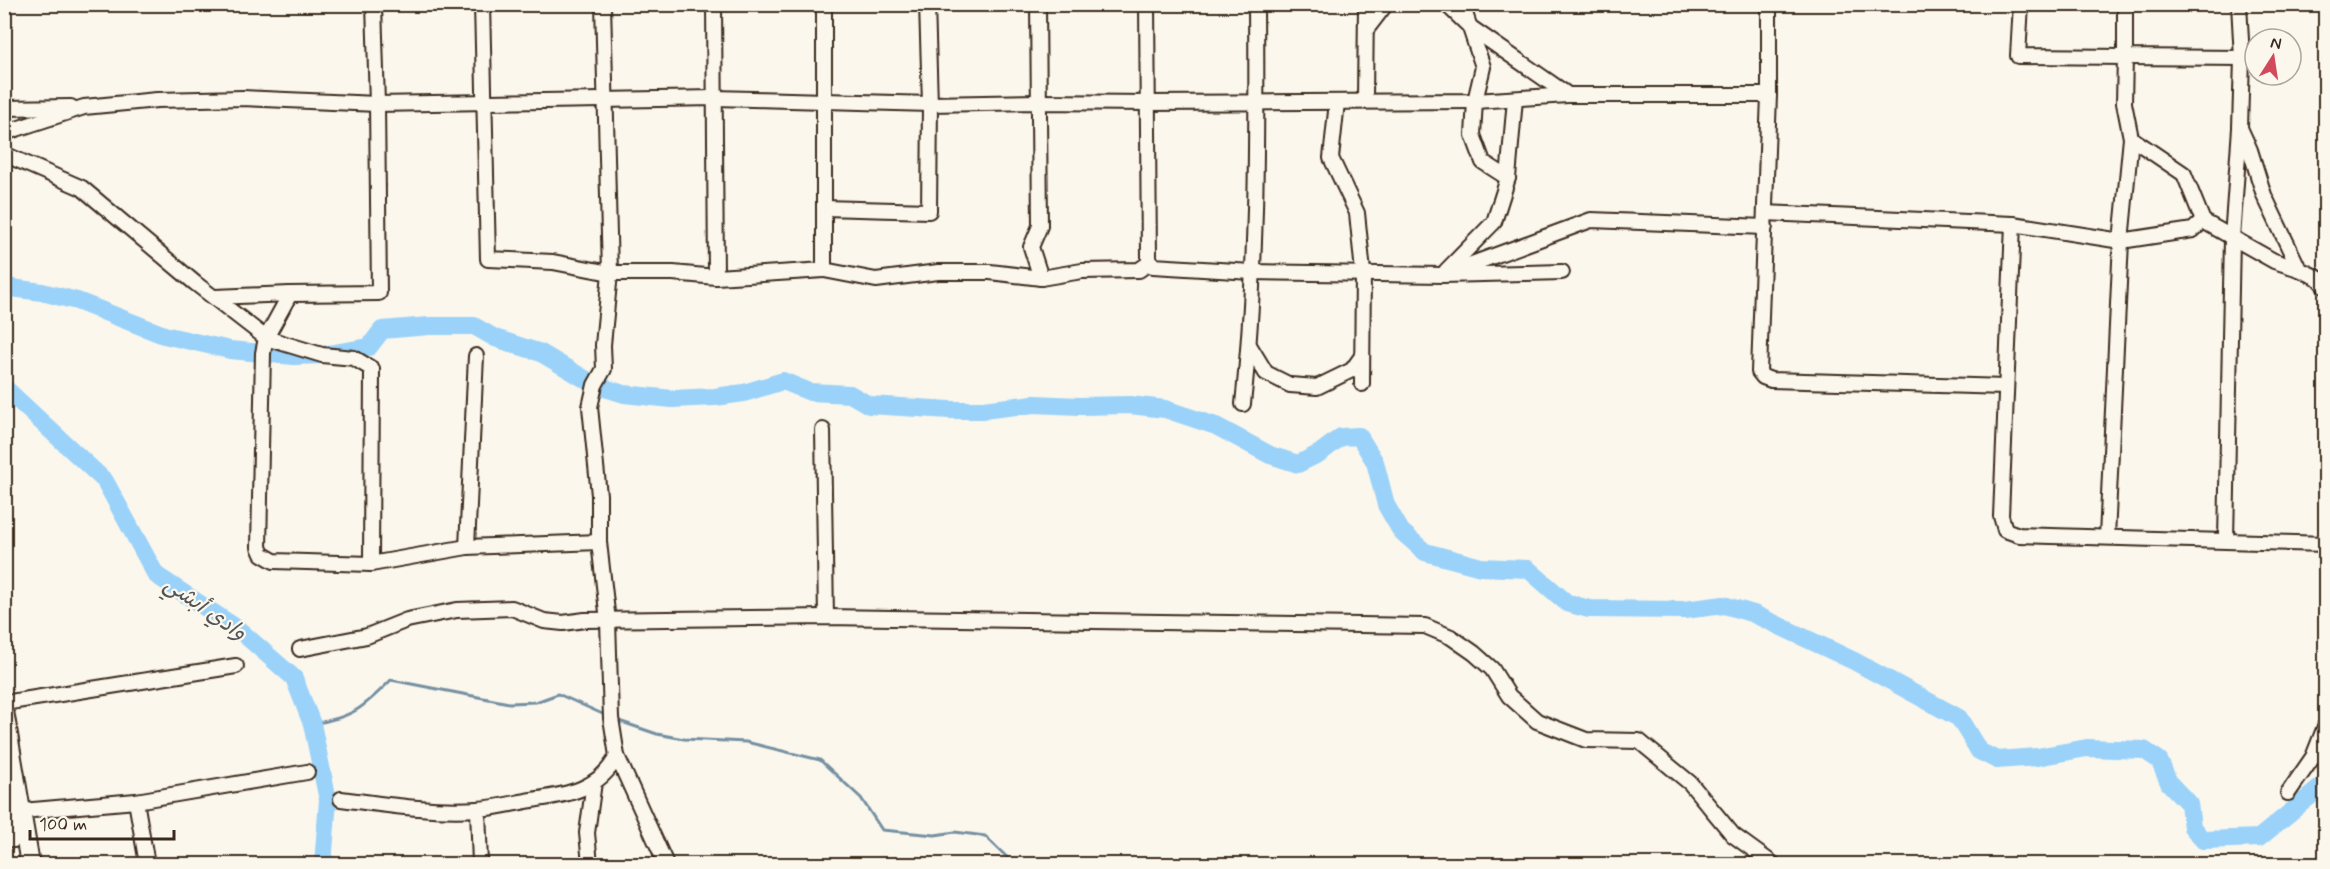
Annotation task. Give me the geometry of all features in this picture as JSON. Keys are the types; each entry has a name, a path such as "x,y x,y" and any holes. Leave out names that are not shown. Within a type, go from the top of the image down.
{"main road":[{"path":"4,711 8,777 18,864"},
{"path":"12,816 30,864"}],"street":[{"path":"215,297 379,293 374,4"},
{"path":"482,4 488,259 553,262 610,273 673,273 716,278 824,270 876,280 938,272 990,272 1041,278 1082,271 1139,270 1149,263"},
{"path":"603,4 610,273 603,369 595,385 590,407 598,495 599,543 608,621 611,718 617,756 666,864"},
{"path":"714,4 716,278"},
{"path":"824,4 824,270"},
{"path":"824,208 929,211 930,104 927,4"},
{"path":"1038,4 1040,226 1031,247 1041,278"},
{"path":"1147,4 1149,263"},
{"path":"1243,404 1250,345 1257,103 1256,4"},
{"path":"1365,100 1366,4"},
{"path":"1366,30 1386,4"},
{"path":"1446,4 1470,27 1568,95"},
{"path":"1462,4 1483,68 1474,101 1473,135 1483,162 1508,178"},
{"path":"1769,4 1769,95 1760,372 1763,377 1771,380 2006,387"},
{"path":"2021,4 2018,56 2242,58"},
{"path":"2107,537 2121,241 2131,138 2124,103 2125,4"},
{"path":"2226,540 2232,238 2240,128 2242,58 2239,4"},
{"path":"4,108 243,98 377,104 486,104 715,98 825,103 930,104 1474,101 1568,95 1769,95"},
{"path":"1443,275 1494,222 1508,178 1515,99"},
{"path":"1337,102 1331,158 1357,213 1363,272 1362,384"},
{"path":"4,133 84,106"},
{"path":"2240,128 2250,150 2264,195 2300,269"},
{"path":"2131,138 2184,174 2203,221 2274,261 2300,269 2318,278 2325,287"},
{"path":"4,154 82,188 195,283 266,338 322,355 354,358 372,369 370,564"},
{"path":"1443,275 1591,220 2013,224 2121,241 2193,230 2203,221"},
{"path":"2013,224 2001,516 2005,530 2019,535 2325,544"},
{"path":"1149,263 1158,268 1252,272 1443,275 1562,272"},
{"path":"290,294 266,338 263,353 259,547 262,554 274,561 370,564 467,547 599,543"},
{"path":"1250,345 1266,373 1290,385 1317,387 1352,370 1362,356"},
{"path":"467,547 476,356"},
{"path":"823,430 826,617"},
{"path":"300,649 367,636 407,620 457,610 512,608 544,621 563,623 585,620 826,617 1425,626 1451,637 1480,658 1492,669 1509,696 1537,721 1586,740 1639,741 1690,783 1733,835 1773,864"},
{"path":"4,703 236,666"},
{"path":"2288,793 2313,757 2325,724"},
{"path":"341,799 394,806 478,809 573,794 594,782 613,765 617,756"},
{"path":"12,816 136,801 308,772"},
{"path":"590,864 588,833 594,782"},
{"path":"136,801 147,864"},
{"path":"478,809 480,864"}],"waterway":[{"path":"4,287 42,292 77,301 164,335 230,350 294,356 322,355 369,347 382,330 429,326 474,326 495,338 541,353 595,385 624,394 672,399 715,397 744,393 783,381 810,392 850,394 869,405 950,410 983,410 1034,404 1130,405 1165,409 1216,426 1270,455 1298,464 1320,453 1341,437 1359,436 1375,462 1386,505 1401,531 1425,552 1481,567 1528,569 1567,603 1589,609 1684,610 1724,605 1754,614 1854,661 1959,718 1979,751 1997,760 2037,757 2087,748 2144,750 2159,760 2169,783 2189,804 2192,827 2203,840 2259,838 2326,783"},
{"name":"وادي أبشي","path":"4,387 105,481 156,575 238,629 294,678 312,724 328,800 323,864"},
{"path":"312,724 338,718 356,710 391,680 509,703 536,702 558,694 607,716"},
{"path":"616,720 657,734 684,739 746,742 820,760 861,798 882,830 935,835 955,832 985,836 1014,864"}]}
